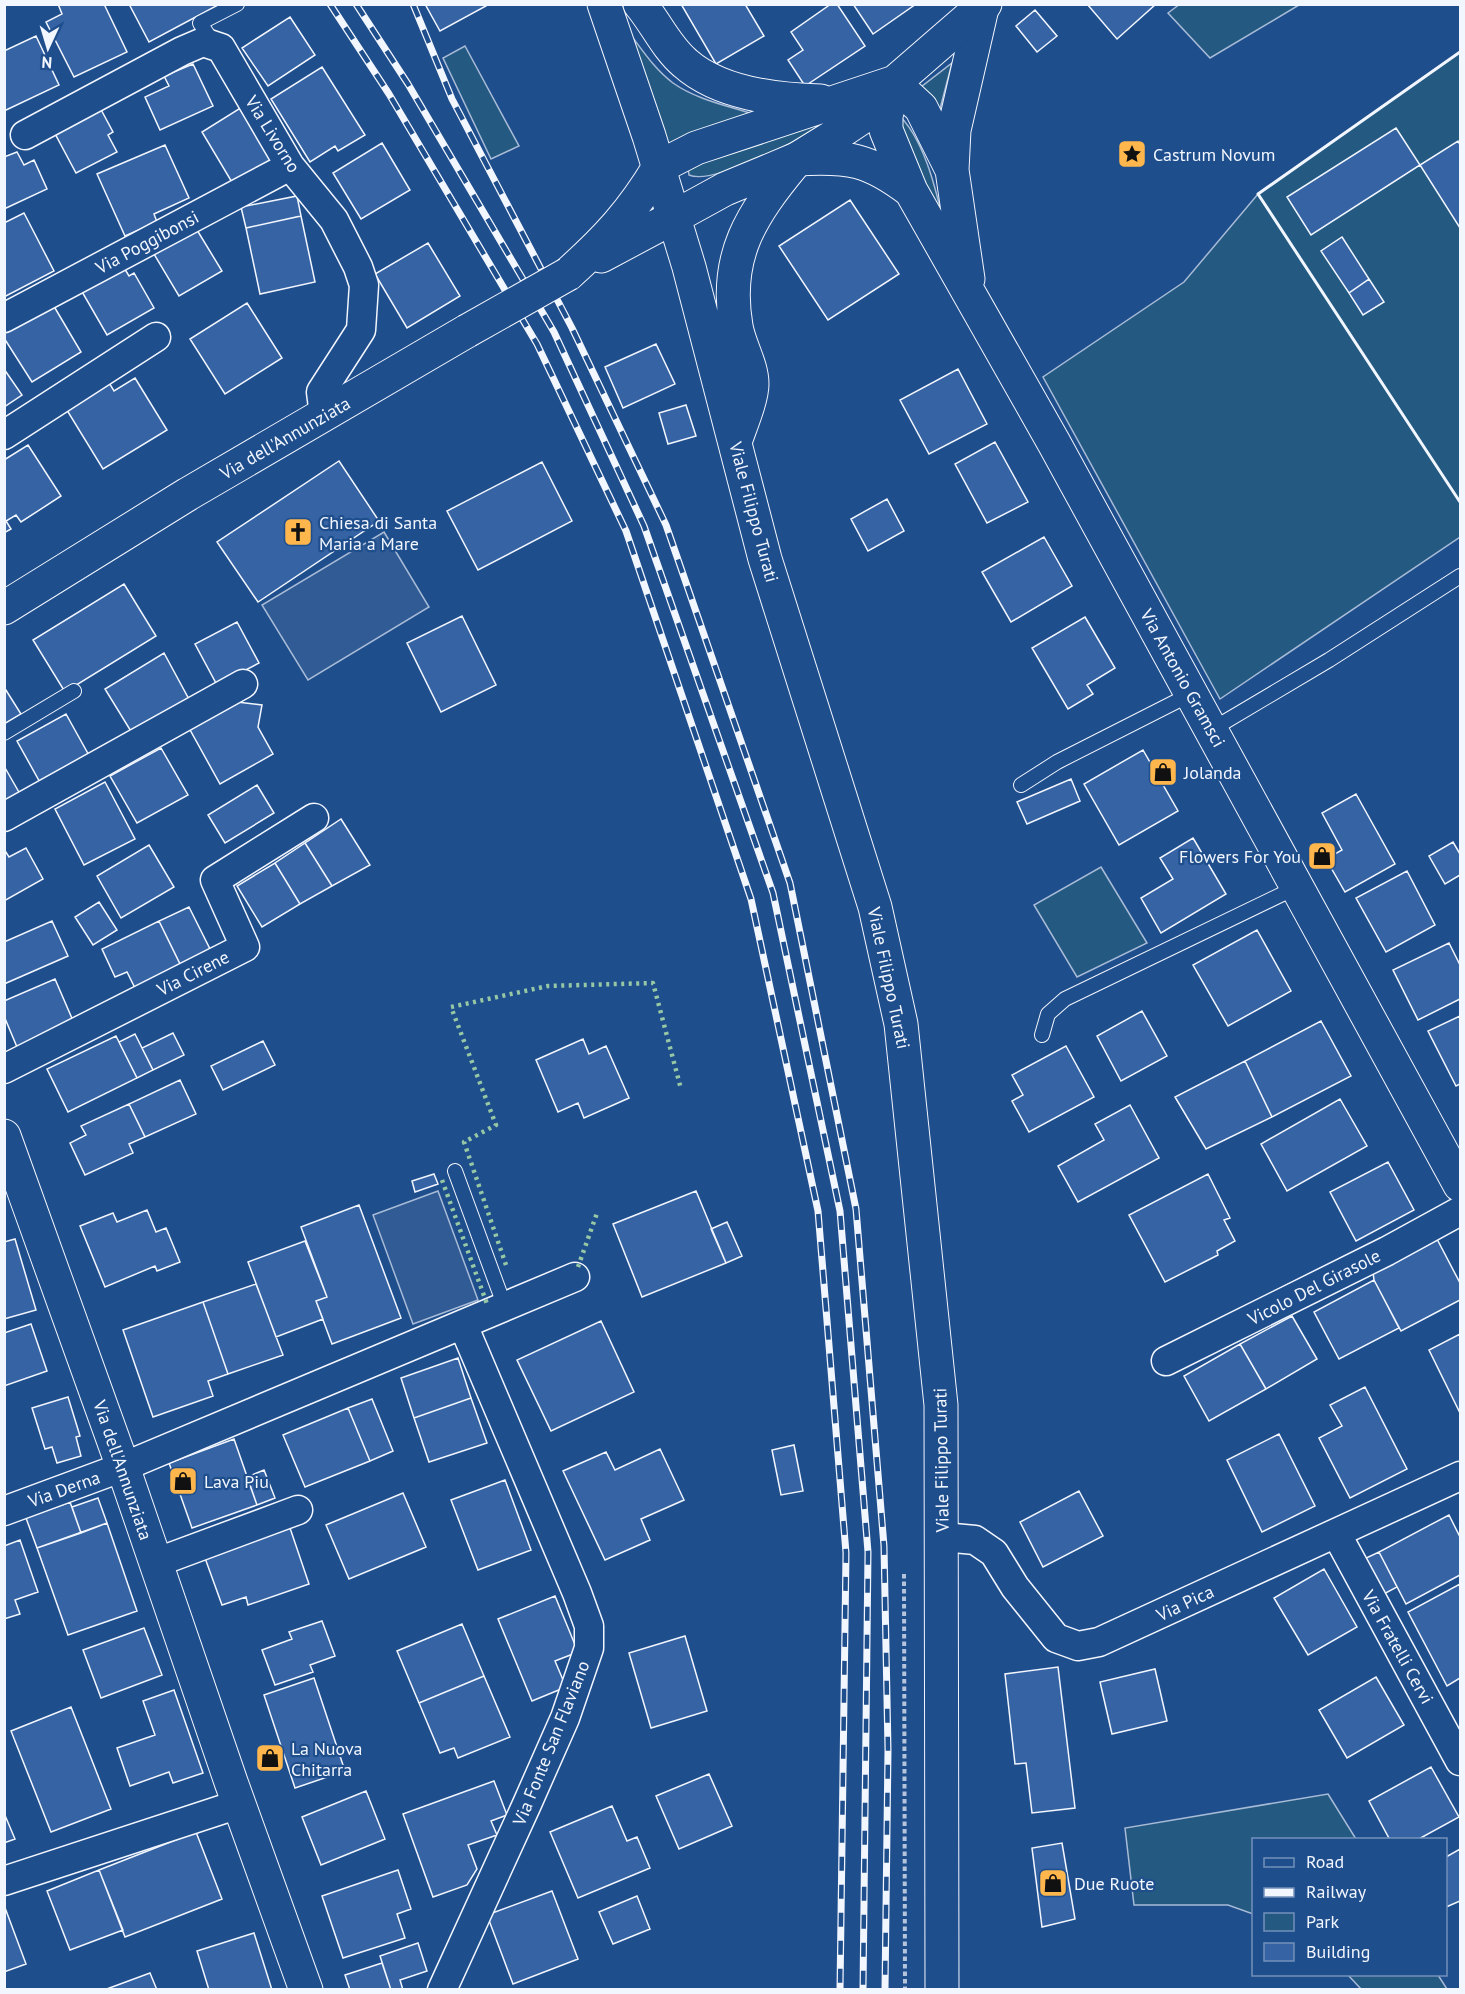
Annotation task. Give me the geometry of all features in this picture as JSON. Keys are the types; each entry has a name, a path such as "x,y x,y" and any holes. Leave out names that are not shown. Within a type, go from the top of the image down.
{"street":[{"name":"Viale Filippo Turati","path":"604,4 674,217 765,559 875,907 902,1024 941,1405 942,1989"},
{"path":"640,4 685,63 720,85 789,100 838,101"},
{"path":"735,442 752,385 736,326 732,282 736,256 743,236 765,199 796,159 861,118 894,83 984,6"},
{"name":"Via Antonio Gramsci","path":"971,299 952,170 954,130 960,95 984,6"},
{"path":"25,135 182,51 203,42 215,46"},
{"name":"Via Livorno","path":"215,46 221,48 290,166 334,220 358,267 364,285 361,330 321,392 324,415"},
{"path":"659,167 696,148 894,83"},
{"name":"Via Antonio Gramsci","path":"952,170 921,108 894,83 886,116 886,130 911,191 1054,443 1461,1185"},
{"name":"Via dell'Annunziata","path":"4,608 188,494 467,331 725,189 796,159"},
{"name":"Via Antonio Gramsci","path":"796,159 852,160 884,170 911,191"},
{"name":"Via Poggibonsi","path":"4,318 290,166"},
{"name":"Via dell'Annunziata","path":"568,274 612,234 641,197 659,167"},
{"path":"4,435 156,337"},
{"path":"4,817 243,684"},
{"name":"Via Cirene","path":"4,1069 245,946 215,880 314,818"},
{"name":"Via dell'Annunziata","path":"4,1136 15,1198 123,1467 239,1804 306,1989"},
{"name":"Vicolo Del Girasole","path":"1166,1361 1387,1251 1461,1211"},
{"path":"123,1467 575,1277"},
{"name":"Via Fonte San Flaviano","path":"442,1989 565,1718 589,1648 589,1626 577,1593 463,1325"},
{"name":"Via Derna","path":"4,1511 123,1467"},
{"name":"Via Pica","path":"943,1537 975,1540 994,1553 1015,1587 1056,1638 1078,1646 1099,1642 1336,1533 1460,1479"},
{"path":"155,1563 298,1510"},
{"name":"Via Fratelli Cervi","path":"1336,1533 1461,1761"},
{"path":"4,1881 239,1804"}],"lane":[{"path":"215,46 200,23 237,4"},
{"path":"1211,730 1329,660 1461,576"},
{"path":"4,733 74,691"},
{"path":"1021,785 1058,762 1191,694"},
{"path":"1042,1035 1048,1014 1065,999 1299,886"},
{"path":"455,1171 505,1307"}],"path":[{"path":"904,1574 905,1989"}],"green space":[{"path":"1180,4 1299,5 1210,58 1168,13"},
{"path":"627,30 654,65 682,89 756,115 666,146"},
{"path":"465,46 519,146 491,159 443,58"},
{"path":"1460,52 1460,537 1220,699 1043,377 1184,282 1258,194"},
{"path":"952,63 935,128 912,94"},
{"path":"847,112 793,142 744,165 702,176 689,175 688,168"},
{"path":"896,112 915,136 928,166 938,198 945,228 943,230"},
{"path":"1101,867 1147,943 1077,977 1034,905"},
{"path":"1328,1794 1355,1838 1252,1838 1252,1914 1228,1905 1134,1905 1125,1828"},
{"path":"1349,1976 1439,1976 1447,1989 1361,1989"}],"shaded area":[{"path":"384,532 429,607 308,680 262,605"},
{"path":"438,1191 478,1300 413,1324 373,1215"}],"building":[{"path":"58,4 104,4 127,52 74,77 46,22 62,14"},
{"path":"129,4 220,4 149,42"},
{"path":"425,4 485,4 486,6 440,31"},
{"path":"681,4 745,4 764,36 716,64"},
{"path":"831,4 837,4 865,46 805,86 788,60 803,50 791,32"},
{"path":"853,4 916,4 873,34"},
{"path":"1087,4 1156,4 1117,39"},
{"path":"1035,10 1057,36 1037,52 1016,26"},
{"path":"290,17 315,55 268,86 242,48"},
{"path":"36,36 59,85 4,111 4,51"},
{"path":"193,64 213,106 160,130 145,97 169,86 164,76"},
{"path":"322,67 365,135 338,151 335,146 310,162 271,99"},
{"path":"98,104 113,132 108,135 117,152 76,173 52,128"},
{"path":"242,107 274,159 233,184 202,132"},
{"path":"1396,128 1420,165 1311,235 1287,197"},
{"path":"1458,141 1460,145 1460,228 1420,165"},
{"path":"382,143 410,190 361,219 333,173"},
{"path":"165,145 189,198 154,214 157,222 125,236 97,174"},
{"path":"17,152 24,165 34,160 47,189 4,209 4,157"},
{"path":"297,196 301,216 246,228 241,207"},
{"path":"850,200 899,274 828,320 779,246"},
{"path":"24,213 54,271 4,297 4,223"},
{"path":"301,216 315,282 260,294 246,228"},
{"path":"197,230 222,271 179,296 151,249"},
{"path":"1342,237 1369,279 1349,293 1321,251"},
{"path":"428,243 460,296 407,328 375,274"},
{"path":"123,266 129,276 134,273 154,308 107,335 81,290"},
{"path":"1369,279 1384,302 1363,315 1349,293"},
{"path":"52,303 81,352 32,382 4,338 4,332"},
{"path":"247,303 282,358 225,394 190,339"},
{"path":"656,344 675,384 623,408 605,367"},
{"path":"4,369 22,395 4,407"},
{"path":"958,369 987,424 929,454 900,400"},
{"path":"135,378 167,430 103,469 65,407 108,381 114,391"},
{"path":"686,405 696,436 668,444 659,413"},
{"path":"995,442 1028,502 987,523 955,464"},
{"path":"28,445 61,496 21,522 16,515 6,521 11,529 4,533 4,460"},
{"name":"Chiesa di Santa Maria a Mare","path":"339,461 379,521 258,602 217,542"},
{"path":"542,462 572,521 478,570 447,511"},
{"path":"887,499 904,531 868,551 851,519"},
{"path":"1044,537 1072,586 1011,622 982,572"},
{"path":"124,584 156,636 65,692 33,640"},
{"path":"462,616 496,685 441,712 407,643"},
{"path":"1085,617 1115,668 1087,685 1093,694 1068,709 1032,648"},
{"path":"237,622 259,663 217,685 195,644"},
{"path":"164,653 191,703 132,733 105,689"},
{"path":"4,687 21,714 4,724"},
{"path":"237,702 262,705 258,727 273,754 220,784 189,728"},
{"path":"66,714 91,759 42,786 17,741"},
{"path":"161,748 188,795 137,823 110,776"},
{"path":"1143,750 1178,811 1119,845 1084,784"},
{"path":"4,766 24,801 4,812"},
{"path":"1071,779 1080,801 1027,824 1017,802"},
{"path":"105,782 135,839 84,865 55,809"},
{"path":"257,785 274,813 225,843 208,815"},
{"path":"1356,794 1395,864 1345,892 1326,859 1342,850 1322,813"},
{"path":"341,819 370,865 332,886 305,843"},
{"path":"1193,838 1226,894 1161,933 1141,898 1173,879 1160,858"},
{"path":"1453,842 1460,854 1460,875 1445,884 1429,856"},
{"path":"305,843 332,886 300,904 275,863"},
{"path":"149,845 174,887 121,918 97,876"},
{"path":"26,848 43,879 4,901 4,849 9,857"},
{"path":"275,863 300,904 262,927 237,886"},
{"path":"1407,871 1435,925 1386,952 1356,898"},
{"path":"99,902 117,930 93,945 75,917"},
{"path":"189,907 211,951 181,966 159,921"},
{"path":"52,921 68,956 4,984 4,942"},
{"path":"159,921 181,966 135,988 127,972 115,977 102,949"},
{"path":"1257,930 1291,991 1228,1026 1193,965"},
{"path":"1449,943 1460,965 1460,999 1418,1020 1393,970"},
{"path":"55,979 74,1023 17,1047 4,1016 4,1001"},
{"path":"1142,1011 1167,1056 1121,1081 1097,1036"},
{"path":"1460,1016 1460,1084 1456,1086 1428,1031"},
{"path":"1321,1021 1351,1076 1272,1117 1245,1061"},
{"path":"173,1033 184,1055 153,1070 142,1048"},
{"path":"135,1034 153,1070 137,1078 119,1042"},
{"path":"116,1036 137,1078 68,1112 47,1069"},
{"path":"583,1039 589,1054 606,1046 629,1098 584,1118 578,1103 558,1112 536,1060"},
{"path":"263,1041 275,1065 223,1090 211,1066"},
{"path":"1066,1046 1094,1097 1029,1132 1012,1101 1023,1095 1012,1075"},
{"path":"1245,1061 1272,1117 1206,1149 1175,1097"},
{"path":"180,1080 196,1114 145,1137 129,1104"},
{"path":"1340,1099 1367,1146 1287,1191 1261,1144"},
{"path":"129,1104 145,1137 129,1144 133,1153 85,1175 70,1143 86,1135 81,1126"},
{"path":"1130,1105 1159,1158 1078,1202 1058,1166 1104,1140 1095,1124"},
{"path":"1388,1162 1414,1210 1356,1241 1330,1192"},
{"path":"434,1174 438,1184 415,1192 412,1181"},
{"path":"1208,1174 1230,1218 1224,1220 1235,1241 1217,1251 1218,1255 1165,1282 1129,1215"},
{"path":"696,1191 726,1263 642,1297 613,1224"},
{"path":"359,1205 401,1318 332,1344 316,1301 327,1297 301,1227"},
{"path":"147,1210 156,1232 166,1228 180,1262 157,1271 155,1266 105,1287 80,1226 113,1213 117,1222"},
{"path":"727,1222 742,1256 726,1263 711,1229"},
{"path":"15,1239 36,1310 4,1319 4,1242"},
{"path":"1437,1239 1460,1283 1460,1300 1401,1331 1374,1280 1373,1272"},
{"path":"305,1241 327,1297 316,1301 323,1319 276,1337 248,1262"},
{"path":"1374,1280 1399,1328 1339,1359 1314,1312"},
{"path":"256,1284 283,1355 228,1374 203,1302"},
{"path":"203,1302 228,1374 208,1381 213,1396 153,1417 123,1330"},
{"path":"1292,1316 1317,1359 1266,1389 1240,1344"},
{"path":"601,1321 634,1392 551,1431 517,1360"},
{"path":"31,1324 47,1371 4,1386 4,1333"},
{"path":"1460,1334 1460,1413 1429,1350"},
{"path":"1240,1344 1266,1389 1209,1421 1184,1376"},
{"path":"458,1358 471,1398 414,1418 401,1378"},
{"path":"1365,1387 1407,1469 1350,1498 1319,1438 1342,1426 1330,1405"},
{"path":"68,1397 80,1436 76,1437 81,1456 57,1463 52,1447 45,1449 32,1408"},
{"path":"471,1398 487,1443 429,1462 414,1418"},
{"path":"372,1399 393,1451 370,1461 348,1408"},
{"path":"348,1408 370,1461 305,1487 283,1435"},
{"path":"1279,1434 1315,1506 1262,1532 1227,1460"},
{"path":"234,1439 257,1505 192,1528 169,1463"},
{"path":"794,1445 803,1491 781,1495 772,1450"},
{"path":"660,1449 684,1500 641,1519 650,1540 605,1560 563,1471 606,1452 615,1470"},
{"path":"264,1470 275,1498 257,1505 247,1477"},
{"path":"505,1480 531,1550 478,1570 451,1500"},
{"path":"1079,1491 1103,1536 1043,1567 1020,1522"},
{"path":"403,1493 426,1547 349,1579 326,1525"},
{"path":"98,1498 107,1523 81,1533 72,1507"},
{"path":"70,1502 81,1533 37,1548 26,1518"},
{"path":"1449,1515 1460,1537 1460,1575 1406,1604 1379,1552"},
{"path":"107,1523 137,1611 68,1635 37,1548"},
{"path":"290,1528 309,1584 248,1605 246,1597 222,1605 205,1558"},
{"path":"20,1540 38,1592 15,1600 20,1614 4,1619 4,1546"},
{"path":"1379,1552 1397,1587 1382,1595 1364,1559"},
{"path":"1324,1569 1357,1627 1308,1655 1274,1598"},
{"path":"1460,1584 1460,1678 1447,1686 1408,1612"},
{"path":"555,1596 578,1652 555,1661 566,1687 532,1701 498,1619"},
{"path":"322,1621 335,1656 310,1665 313,1672 275,1685 262,1650 292,1639 289,1632"},
{"path":"462,1624 484,1676 419,1703 397,1651"},
{"path":"144,1628 162,1675 101,1698 83,1650"},
{"path":"685,1636 707,1711 651,1728 629,1653"},
{"path":"1058,1667 1075,1808 1032,1813 1026,1763 1015,1764 1005,1674"},
{"path":"1155,1669 1167,1721 1112,1734 1100,1682"},
{"path":"484,1676 510,1737 458,1758 454,1748 440,1753 419,1703"},
{"path":"1376,1677 1404,1725 1347,1758 1319,1710"},
{"path":"314,1678 345,1771 295,1788 264,1695"},
{"path":"174,1690 203,1773 173,1783 169,1772 130,1786 117,1748 155,1735 143,1701"},
{"path":"71,1707 111,1809 51,1832 11,1731"},
{"path":"1431,1767 1459,1817 1421,1838 1389,1838 1369,1801"},
{"path":"709,1774 732,1826 679,1849 656,1796"},
{"path":"494,1781 507,1815 491,1821 497,1835 468,1845 477,1869 467,1885 433,1897 403,1814"},
{"path":"366,1791 385,1839 321,1865 302,1817"},
{"path":"612,1806 627,1841 637,1837 650,1868 578,1898 550,1832"},
{"path":"4,1813 15,1839 4,1843"},
{"path":"196,1832 222,1899 125,1937 99,1870"},
{"name":"Due Ruote","path":"1062,1843 1075,1919 1042,1927 1032,1848"},
{"path":"1460,1849 1460,1901 1447,1907 1447,1856"},
{"path":"99,1870 123,1930 70,1950 47,1891"},
{"path":"398,1870 411,1909 397,1914 405,1938 343,1958 322,1896"},
{"path":"552,1891 578,1959 513,1984 487,1915"},
{"path":"637,1896 650,1929 613,1944 599,1912"},
{"path":"4,1905 26,1964 4,1972"},
{"path":"254,1933 272,1990 209,1990 197,1951"},
{"path":"418,1943 427,1971 400,1980 403,1990 391,1990 380,1956"},
{"path":"382,1963 391,1990 350,1990 345,1975"},
{"path":"150,1973 157,1990 104,1990"}],"railway":[{"path":"330,4 389,94 537,344 626,531 751,899 818,1211 846,1553 840,1990"},
{"path":"356,4 408,84 554,332 644,526 773,893 840,1211 868,1552 863,1990"},
{"path":"413,4 452,99 572,328 666,525 790,883 856,1209 884,1546 888,1750 885,1990"}],"hedge":[{"path":"506,1265 464,1142 496,1125 451,1007 548,986 653,983 681,1089"},
{"path":"442,1180 487,1304"},
{"path":"578,1267 597,1213"}],"wall":[{"path":"1460,52 1258,194 1460,502"}],"place":[{"name":"Castrum Novum","path":"1132,154"},
{"name":"Chiesa di Santa Maria a Mare","path":"298,532"},
{"name":"Jolanda","path":"1163,772"},
{"name":"Flowers For You","path":"1322,856"},
{"name":"Lava Piu","path":"183,1481"},
{"name":"La Nuova Chitarra","path":"270,1758"},
{"name":"Due Ruote","path":"1053,1883"}]}
